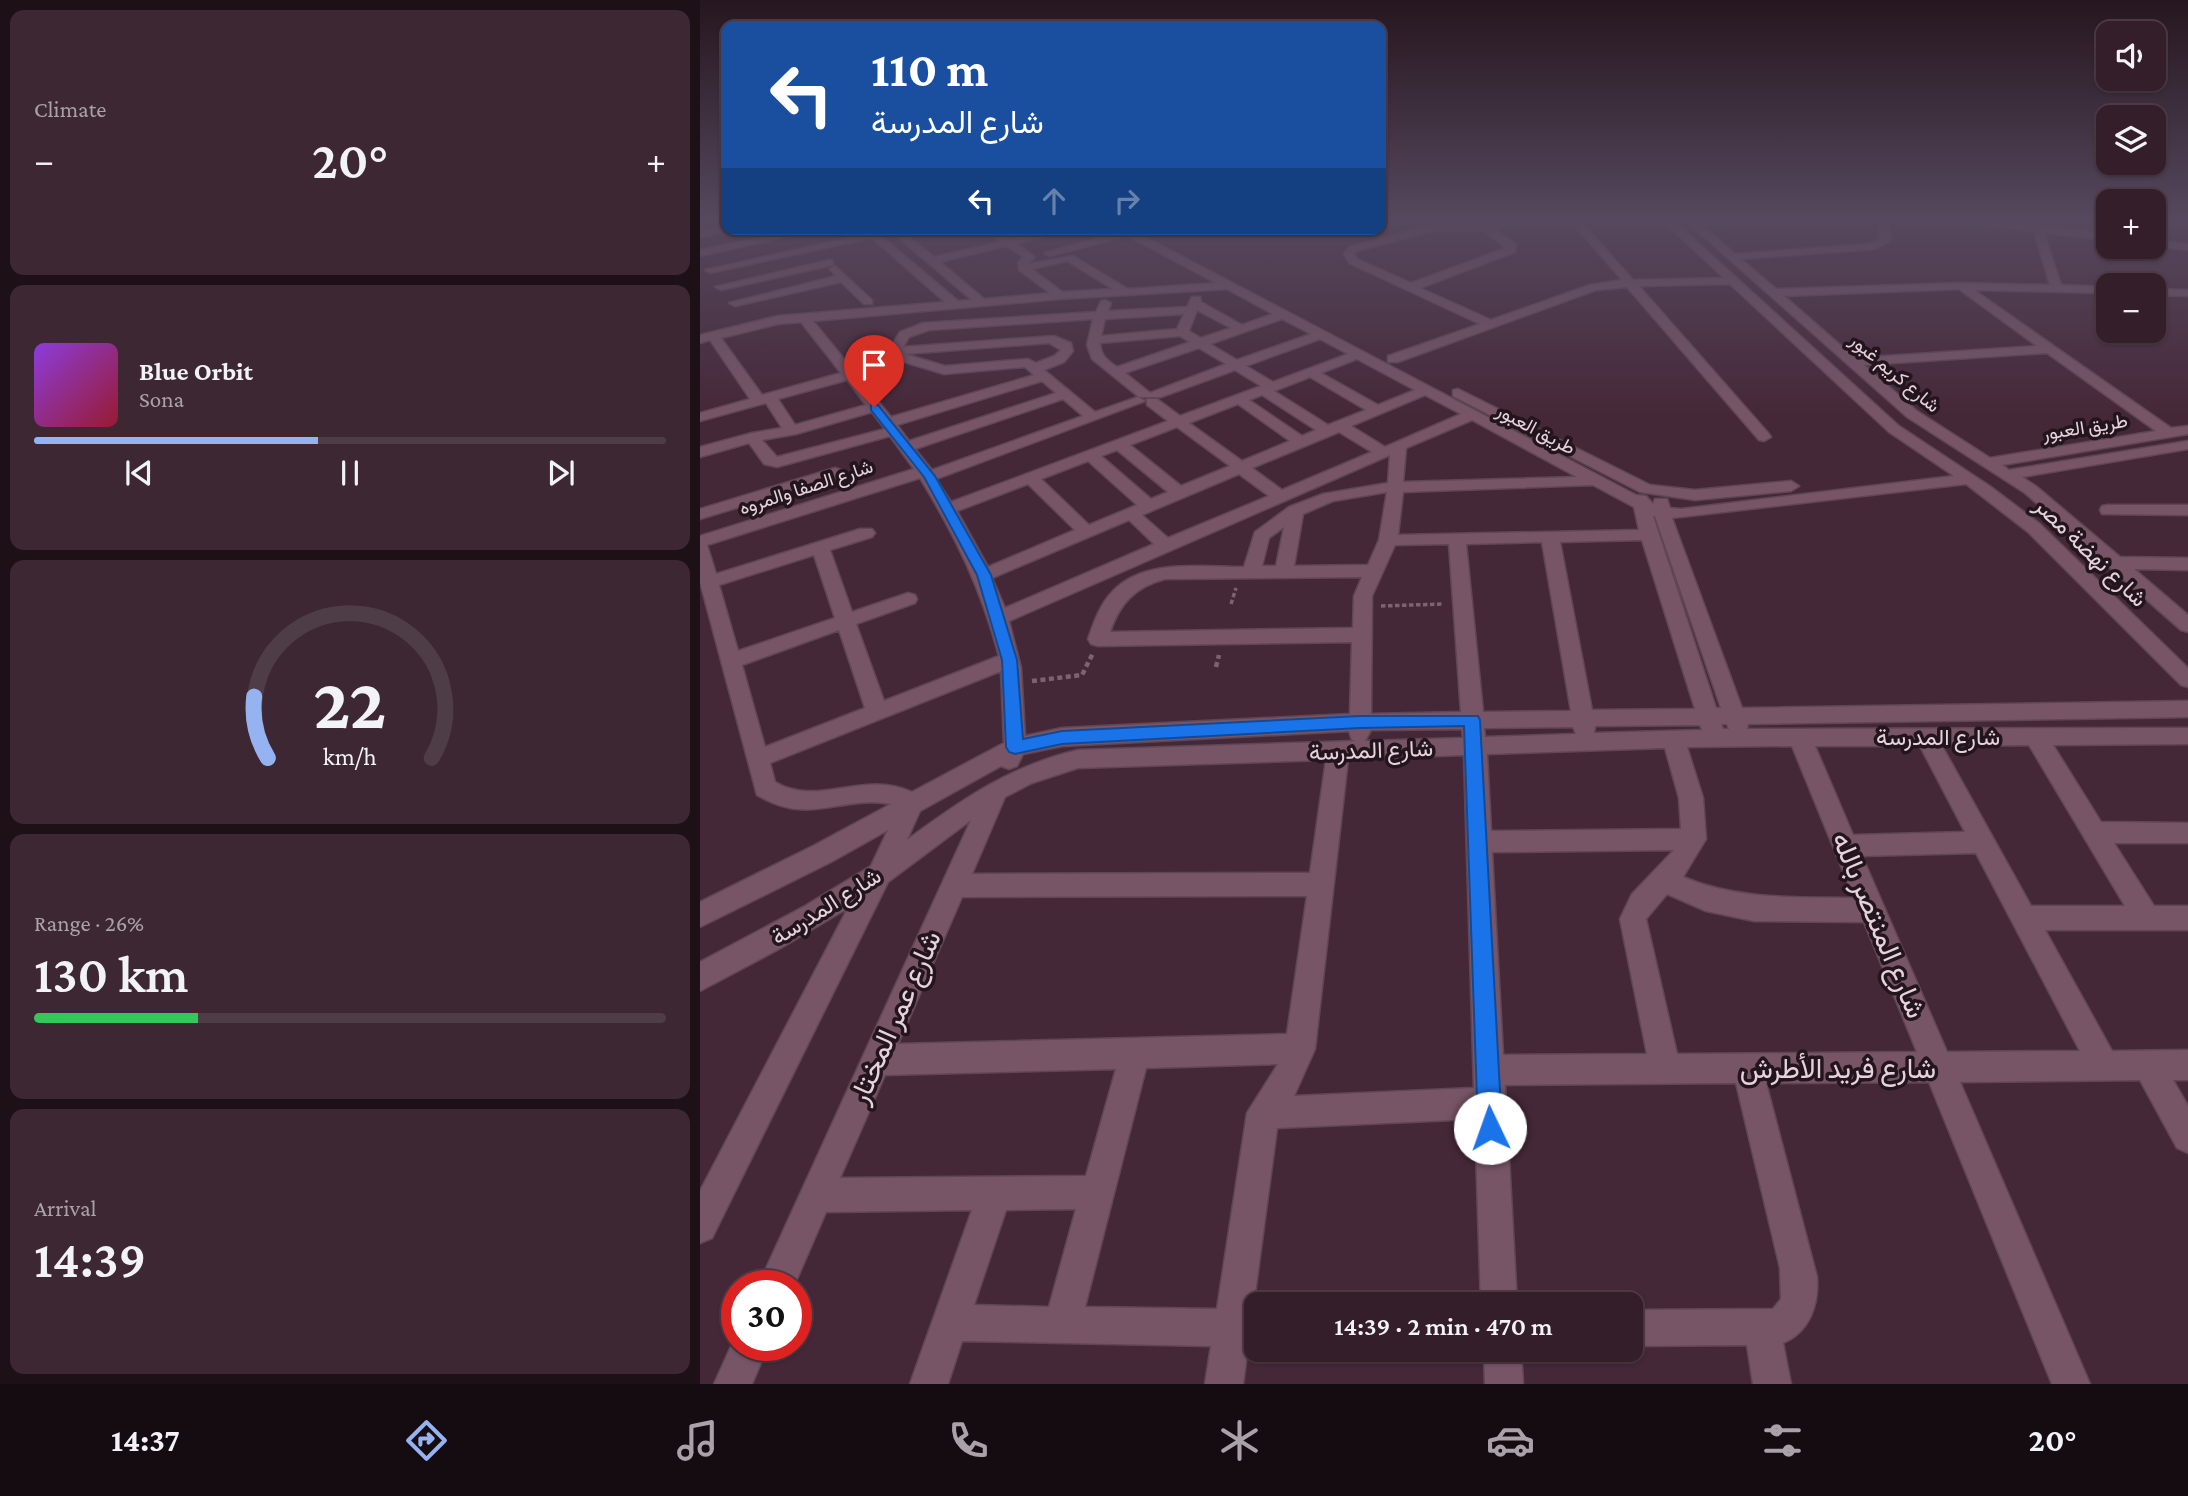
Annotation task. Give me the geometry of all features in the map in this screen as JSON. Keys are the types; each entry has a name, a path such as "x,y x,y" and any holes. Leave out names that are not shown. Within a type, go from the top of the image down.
{"street":[{"path":"720,285 749,317"},
{"path":"722,288 737,285"},
{"path":"735,303 815,285"},
{"path":"850,285 868,302"},
{"path":"931,285 955,305"},
{"path":"960,285 982,303"},
{"path":"1045,285 1060,296"},
{"path":"1116,285 1127,291 1147,285"},
{"name":"طريق العبور","path":"1223,285 1642,507 1662,513 1681,514 1961,474"},
{"path":"707,332 749,317 804,318 1109,292 1233,285"},
{"name":"طريق العبور","path":"1248,285 1638,486 1660,493 1713,494 1961,474"},
{"path":"1404,285 1490,324"},
{"path":"1411,288 1420,285"},
{"path":"1393,359 1586,289 1618,285"},
{"path":"1630,285 1764,437"},
{"name":"شارع كريم غبور","path":"1737,285 1889,424 1961,474"},
{"name":"شارع كريم غبور","path":"1763,285 1912,414 1988,463"},
{"path":"1961,286 2168,433"},
{"path":"1773,293 1961,286 2096,290"},
{"path":"1182,332 1201,288"},
{"path":"1109,292 1094,340 1094,353 1147,398 1281,497"},
{"path":"2166,292 2188,293"},
{"path":"707,332 778,316 868,302 943,295"},
{"path":"993,343 1016,300"},
{"path":"891,356 904,335 920,328 1101,316 1193,306 1241,329"},
{"path":"920,328 928,308"},
{"path":"1115,372 1282,315"},
{"path":"804,318 927,473 949,508 984,575 1009,660 1015,747"},
{"path":"707,332 791,432"},
{"path":"1094,340 1182,332 1333,428 1391,449"},
{"name":"شارع الصفا والمروه","path":"700,542 927,473 1066,449 1093,417 1319,335"},
{"path":"700,417 891,356 1050,339 1067,346 1067,351 1059,359 1040,372 953,393 890,427 822,452 788,461 769,461 752,437"},
{"path":"1852,362 2050,349"},
{"path":"949,508 1031,478 1066,449 1120,444 1356,355"},
{"path":"891,356 912,359 930,368 944,370 1021,362 1040,372 1093,417"},
{"path":"930,368 953,393"},
{"path":"1311,372 1377,410"},
{"path":"984,575 1423,390"},
{"path":"906,447 1066,394"},
{"path":"1239,399 1301,442"},
{"path":"700,452 752,437 791,432 874,407"},
{"path":"998,618 1469,416"},
{"name":"طريق العبور","path":"1988,463 2168,433 2187,442"},
{"name":"طريق العبور","path":"2008,475 2187,442"},
{"path":"1120,444 1181,494"},
{"path":"1066,449 1150,507"},
{"path":"1224,1384 1263,1113 1286,1082 1300,1049 1322,884 1349,751 1360,722 1363,606 1366,585 1388,540 1394,488 1391,449"},
{"path":"822,452 849,495"},
{"name":"شارع نهضة مصر","path":"1988,463 2032,490 2188,625"},
{"path":"700,514 835,473"},
{"name":"شارع نهضة مصر","path":"1961,474 2034,528 2188,680"},
{"path":"1031,478 1088,533"},
{"path":"1251,572 1261,536 1296,511 1348,492 1593,481"},
{"path":"1638,486 1649,535 1711,727"},
{"path":"1660,493 1662,513 1744,738"},
{"path":"2108,510 2188,510"},
{"path":"1284,572 1296,511"},
{"path":"1132,514 1166,546"},
{"path":"709,582 866,533"},
{"path":"1388,540 1649,535"},
{"path":"1550,537 1587,743"},
{"path":"1457,539 1475,747 1498,1292"},
{"path":"700,548 765,788 777,798 795,803 818,802 864,791 900,794 912,803 880,873 700,1226"},
{"path":"820,548 877,712"},
{"path":"2119,563 2188,564"},
{"path":"1362,635 1098,639 1109,607 1117,595 1146,577 1164,573 1374,571"},
{"path":"731,661 908,599"},
{"path":"757,759 1009,660"},
{"name":"شارع المدرسة","path":"700,977 777,938 880,873 996,792 1035,769 1078,759 1674,741 1734,716 2188,709"},
{"name":"شارع المدرسة","path":"700,915 822,854 1015,747 1062,737 1360,722 1583,718 1711,727 1744,738 2188,736"},
{"path":"2036,737 2147,918"},
{"name":"شارع المنتصر بالله","path":"1800,738 2071,1384"},
{"path":"1927,738 2027,918 2104,1066"},
{"path":"1665,1069 1633,919 1635,909 1683,862 1694,839 1696,821 1693,803 1674,741"},
{"name":"شارع عمر المختار","path":"783,1270 1015,747"},
{"path":"2094,832 2184,838"},
{"path":"1478,842 1694,839"},
{"path":"1846,846 1984,842"},
{"path":"1664,881 1706,899 1754,909 1874,910"},
{"path":"953,886 1322,884"},
{"path":"2027,918 2188,918"},
{"path":"876,1060 1300,1049"},
{"path":"1062,1325 1135,1053"},
{"path":"2148,1065 2188,1137"},
{"name":"شارع فريد الأطرش","path":"1488,1070 2188,1065"},
{"path":"1643,1328 1778,1327 1791,1319 1799,1304 1801,1287 1747,1068"},
{"path":"1263,1113 1489,1103"},
{"path":"817,1195 1097,1192"},
{"path":"929,1384 995,1193"},
{"path":"951,1323 1232,1328"},
{"path":"1762,1328 1772,1384"},
{"path":"733,1384 743,1361"},
{"path":"1503,1362 1504,1384"}],"path":[{"path":"1363,606 1463,604"},
{"path":"1043,680 1082,675 1086,672 1098,639"}],"route":[{"path":"874,407 929,476 984,575 1009,660 1015,747 1062,737 1360,722 1472,720 1490,1128"}]}
